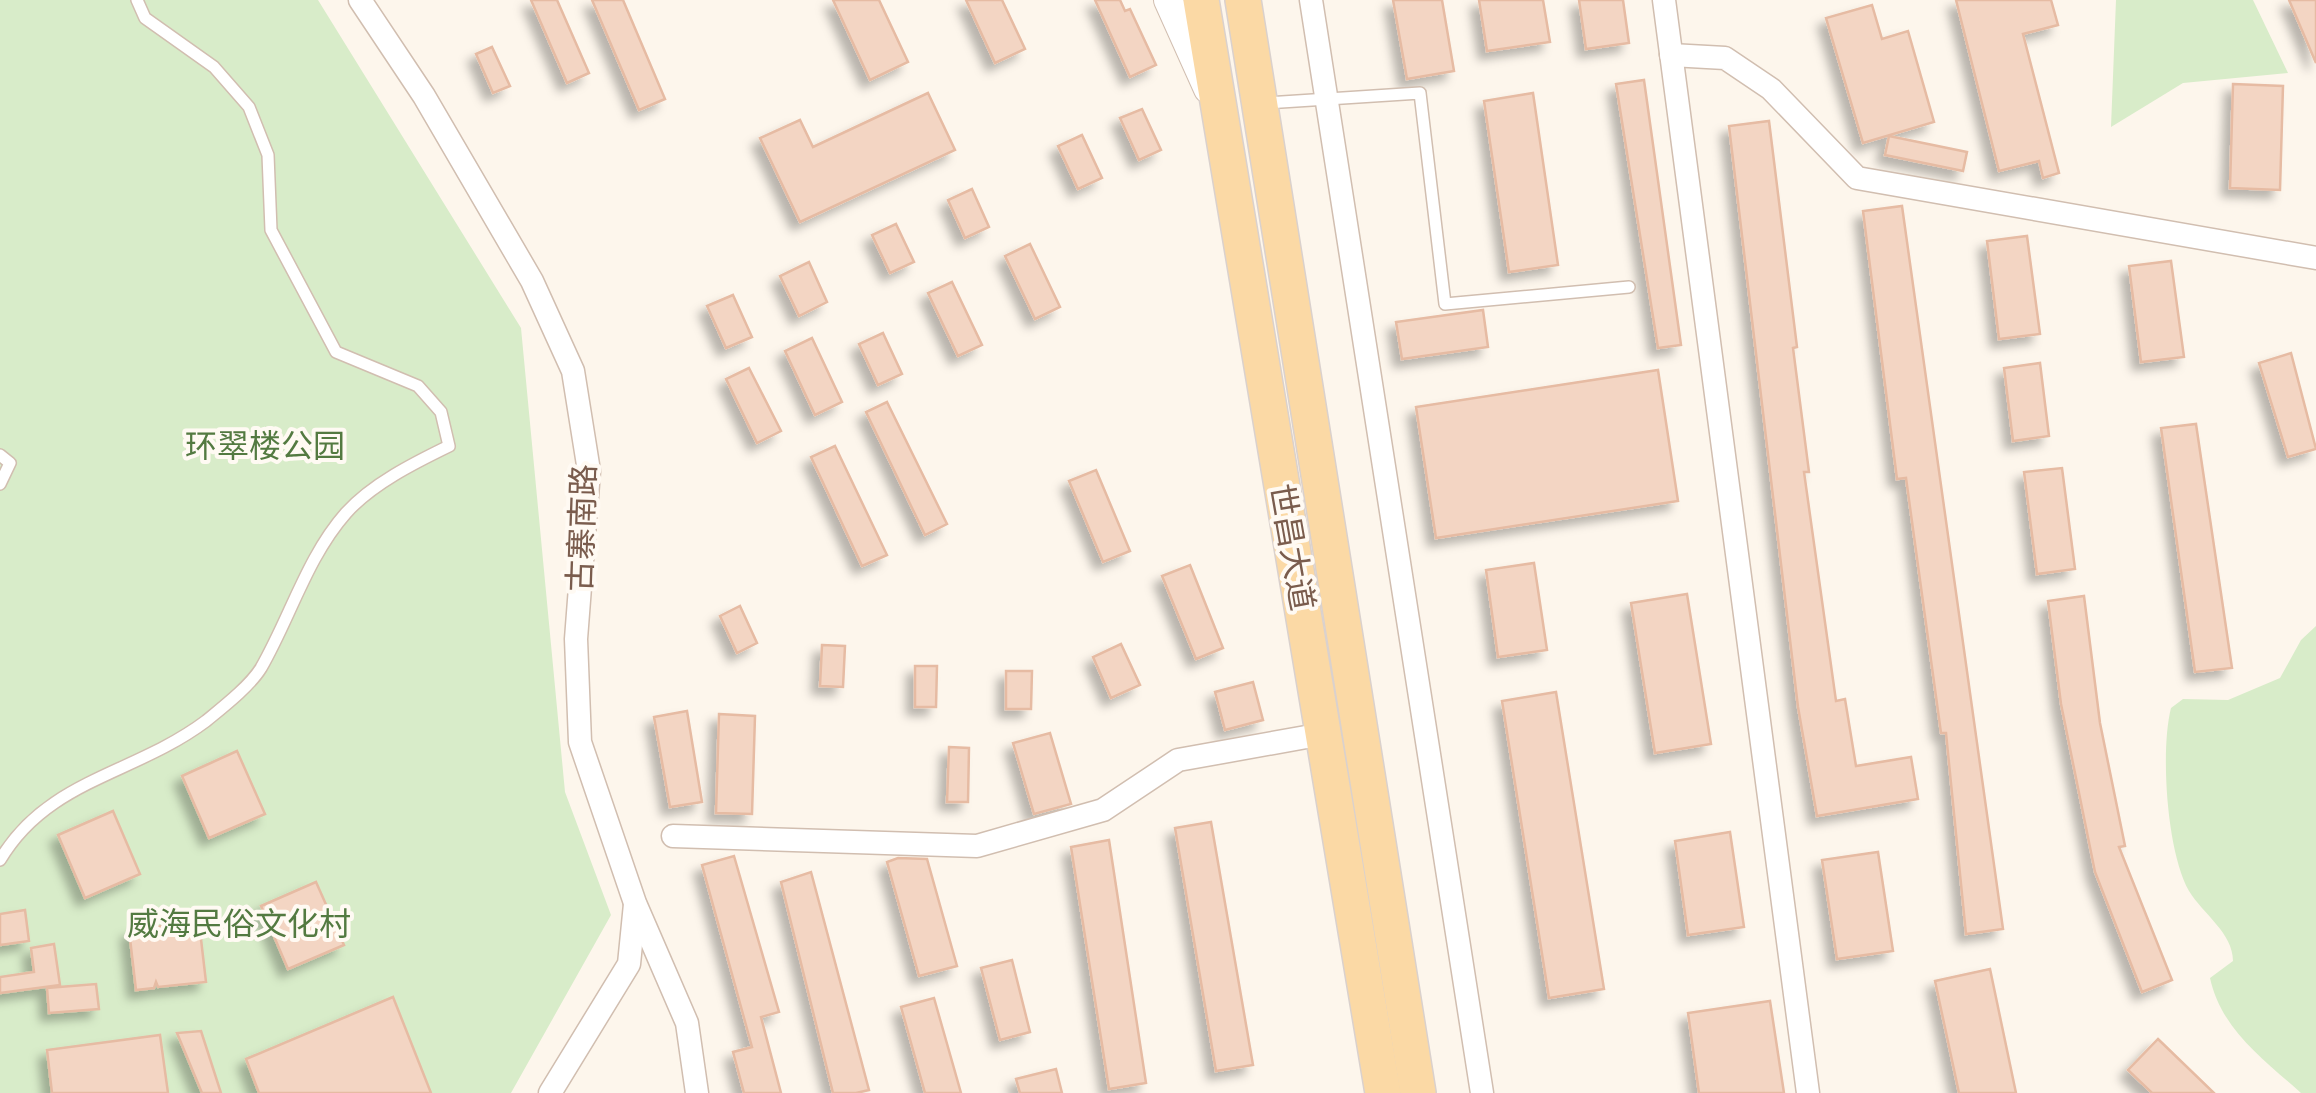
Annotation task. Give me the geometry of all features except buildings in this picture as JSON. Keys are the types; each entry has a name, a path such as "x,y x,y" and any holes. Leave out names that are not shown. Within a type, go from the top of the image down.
{"main road":[{"name":"世昌大道","path":"1200,0 1383,1093"},
{"name":"世昌大道","path":"1243,0 1418,1093"}],"street":[{"name":"古寨南路","path":"360,0 424,96 532,281 573,372 588,471 576,639 580,742 635,902 687,1023 697,1093"},
{"path":"1168,0 1218,108 1260,104"},
{"path":"1311,0 1482,1093"},
{"path":"1664,0 1808,1093"},
{"path":"1671,54 1725,58 1770,89 1856,178 2316,258"},
{"path":"673,836 977,846 1103,810 1178,760 1323,734"},
{"path":"550,1093 629,964 635,902"}],"lane":[{"path":"0,860 19,829 57,798 121,770 205,721 259,672 306,576 346,512 409,466 448,446 442,412 418,386 336,352 271,230 268,154 249,108 214,67 145,18 137,0"},
{"path":"1260,104 1420,93 1445,304 1629,287"},
{"path":"0,455 10,463 0,484"}],"green space":[{"name":"环翠楼公园","path":"0,0 318,0 521,328 565,792 611,915 511,1093 0,1093"},
{"path":"2116,0 2253,0 2288,73 2183,83 2111,127"},
{"path":"2316,626 2316,1093 2301,1093 2245,1042 2216,996 2210,978 2233,961 2232,951 2181,874 2171,828 2166,749 2171,708 2183,699 2228,700 2280,678 2301,640"}],"park label":[{"name":"威海民俗文化村","path":"239,924"}]}
